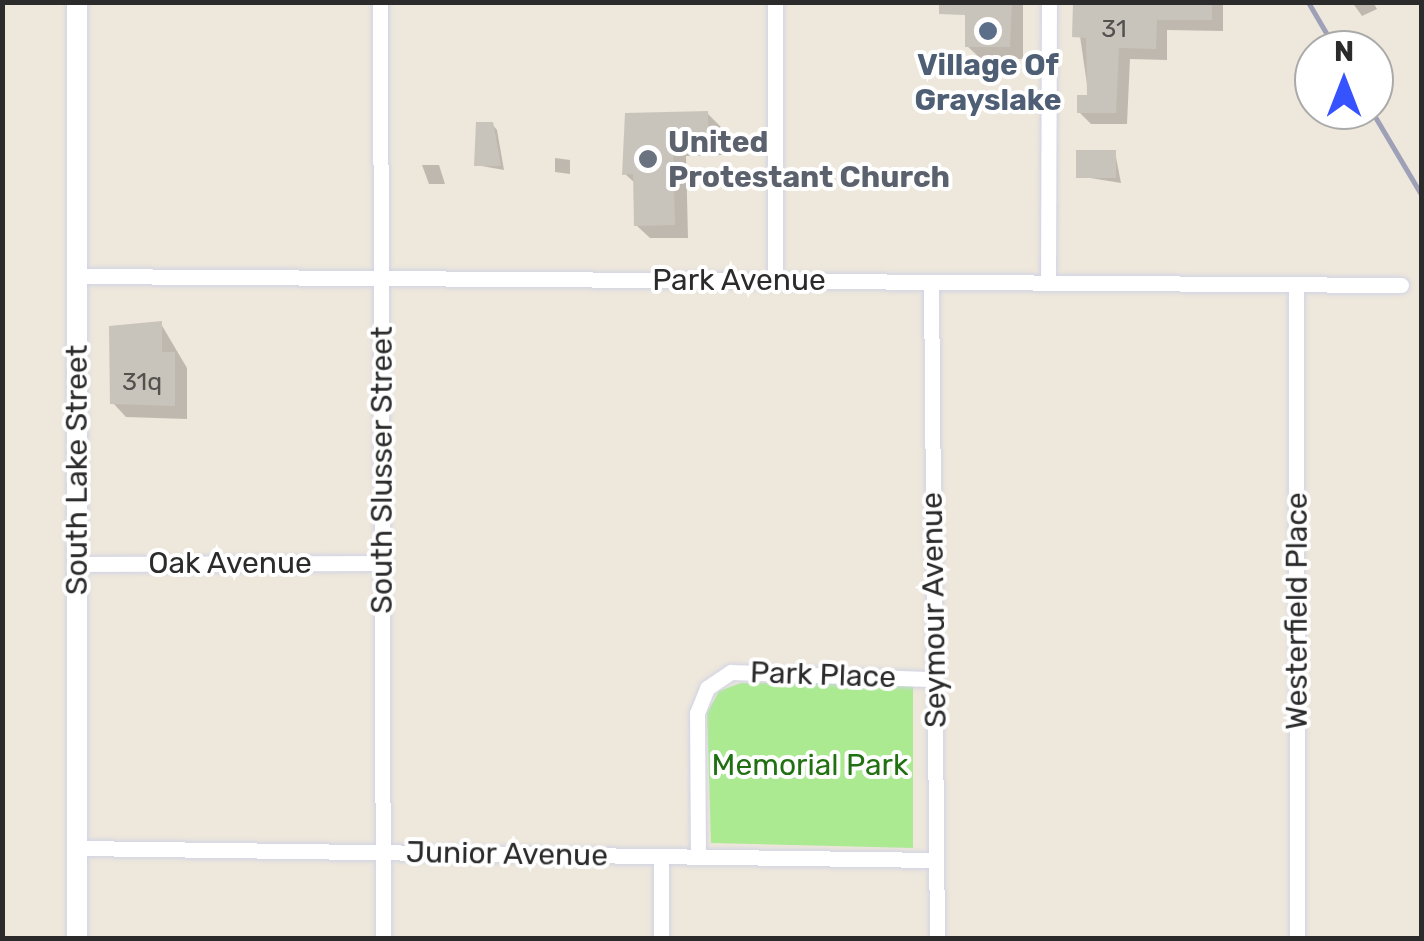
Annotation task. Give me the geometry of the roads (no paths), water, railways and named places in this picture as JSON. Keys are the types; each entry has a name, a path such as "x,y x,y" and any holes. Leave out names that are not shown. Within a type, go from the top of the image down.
{"street":[{"name":"South Lake Street","path":"77,2 77,938"},
{"name":"South Slusser Street","path":"380,2 384,938"},
{"path":"775,2 775,280"},
{"path":"1048,282 1049,2"},
{"name":"Park Avenue","path":"77,276 1401,285"},
{"name":"Seymour Avenue","path":"931,282 937,938"},
{"name":"Westerfield Place","path":"1296,284 1297,938"},
{"name":"Oak Avenue","path":"77,564 384,563"},
{"name":"Park Place","path":"698,856 697,713 707,688 731,672 935,679"},
{"name":"Junior Avenue","path":"77,848 936,860"},
{"path":"661,856 661,938"}],"railway":[{"path":"1308,2 1324,30"},
{"path":"1383,130 1422,196"}],"place":[{"name":"Village Of Grayslake","path":"988,31"},
{"name":"United Protestant Church","path":"648,159"}],"park label":[{"name":"Memorial Park","path":"810,765"}]}
